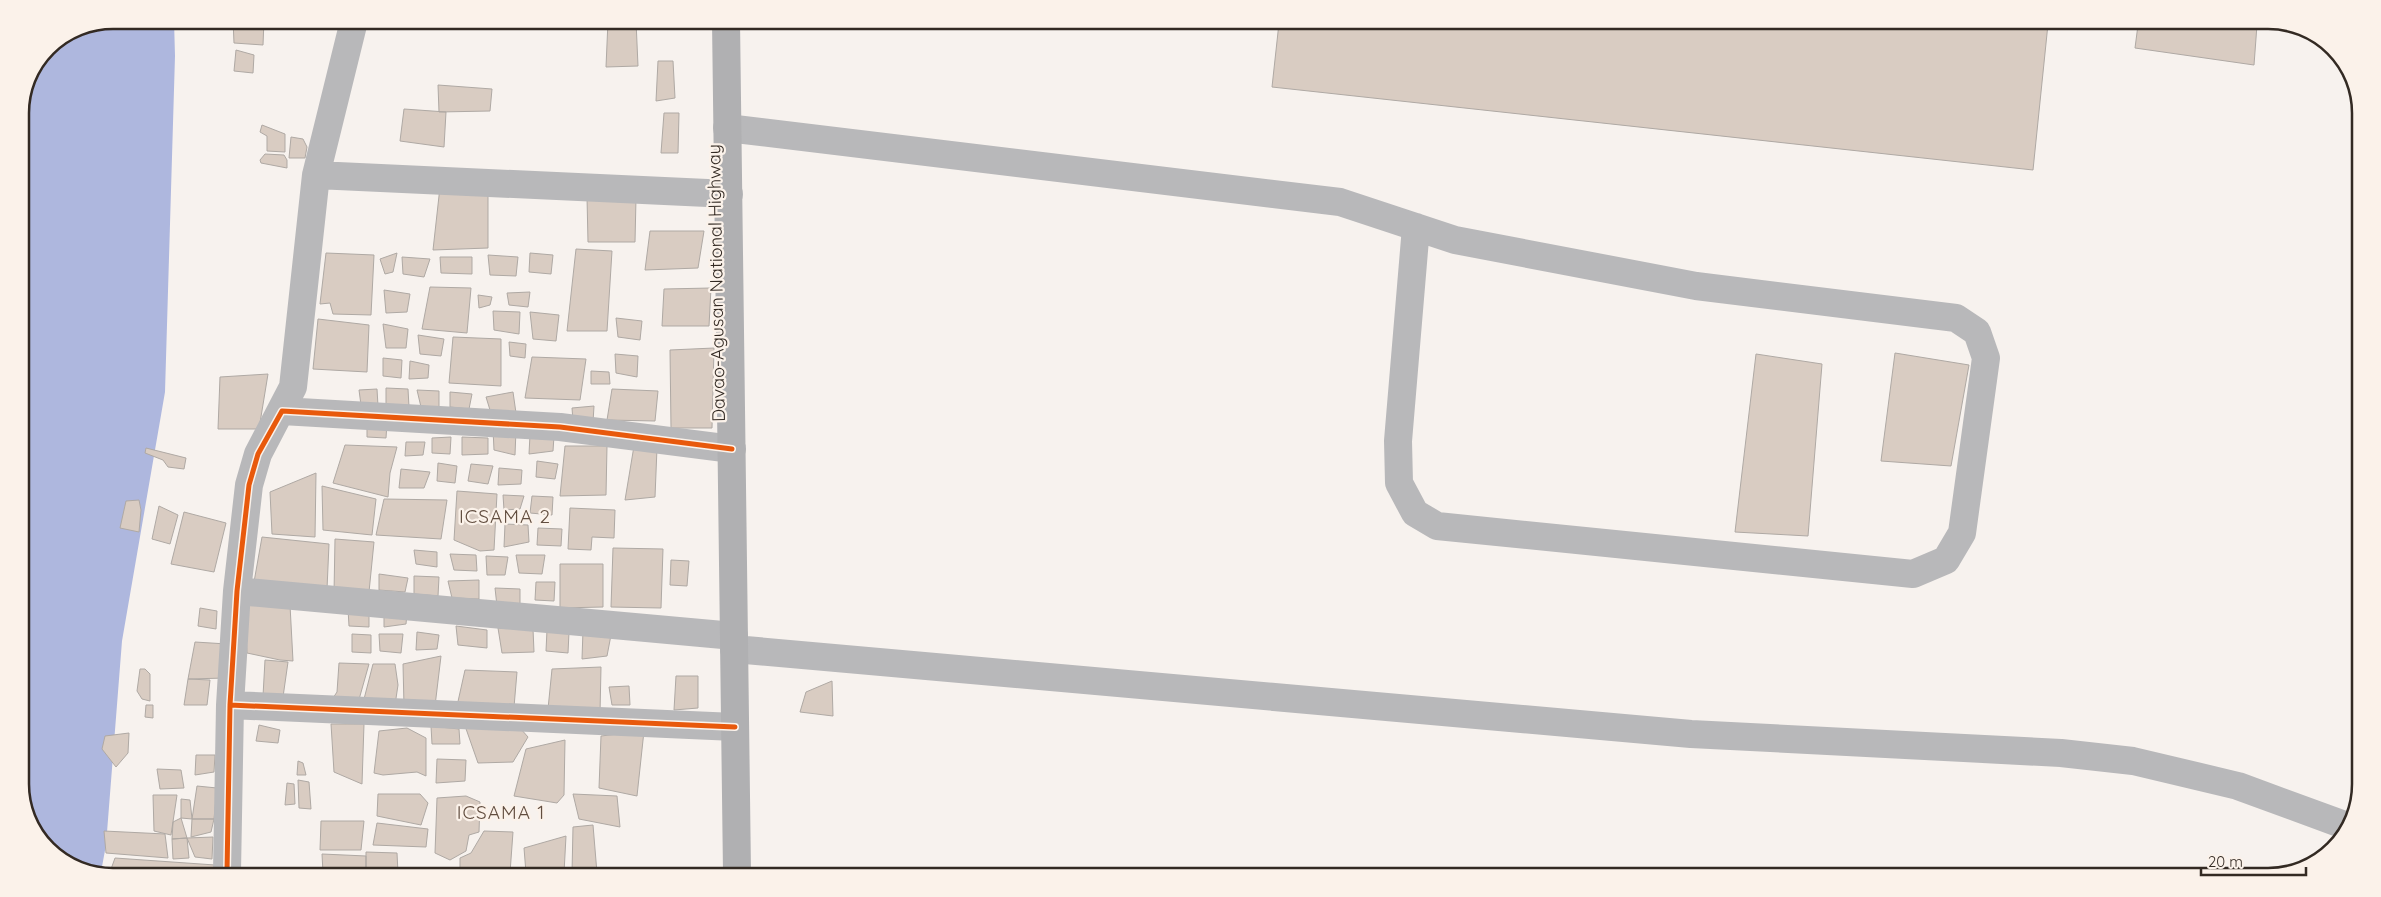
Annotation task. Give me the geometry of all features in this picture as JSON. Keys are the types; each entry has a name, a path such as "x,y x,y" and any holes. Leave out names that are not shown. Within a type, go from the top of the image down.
{"main road":[{"name":"Davao-Agusan National Highway","path":"726,29 737,868"}],"street":[{"path":"227,868 230,706 237,591 248,485 258,454 293,387 316,175 352,29"},
{"path":"727,128 1340,202 1416,227 1455,240 1696,286 1956,318 1977,332 1986,358 1962,533 1946,560 1914,574 1437,526 1422,518 1415,513 1399,483 1398,449 1416,227"},
{"path":"316,175 729,194"},
{"path":"282,411 560,427 732,449"},
{"path":"237,591 734,643 1691,734 2061,753 2133,761 2238,786 2342,824"},
{"path":"230,706 735,727"}],"water":[{"path":"174,29 165,392 122,641 106,845 102,868 76,860 53,844 40,826 30,801 30,96 43,66 53,53 81,35 96,30"}],"building":[{"path":"233,29 264,29 263,45 234,43"},
{"path":"608,29 636,29 638,66 606,67"},
{"path":"1278,29 2047,29 2033,170 1272,87"},
{"path":"2137,29 2257,29 2254,65 2135,48"},
{"path":"236,50 254,55 253,73 234,71"},
{"path":"658,61 673,61 675,98 656,101"},
{"path":"438,85 492,89 490,111 439,112"},
{"path":"404,109 446,112 444,147 400,141"},
{"path":"664,113 679,113 678,153 661,153"},
{"path":"262,125 285,134 285,152 267,151 267,136 260,132"},
{"path":"291,137 303,139 307,147 305,158 289,158"},
{"path":"265,154 284,155 287,160 287,168 261,163 260,160"},
{"path":"440,187 488,191 488,248 433,250"},
{"path":"587,197 636,198 635,242 588,242"},
{"path":"650,231 704,231 698,268 645,270"},
{"path":"576,249 612,251 607,331 567,331"},
{"path":"326,253 374,255 371,315 333,314 330,303 320,304"},
{"path":"397,253 393,272 385,274 380,259"},
{"path":"530,253 553,255 551,274 529,272"},
{"path":"488,255 518,257 516,276 490,275"},
{"path":"402,257 430,259 424,277 403,274"},
{"path":"440,257 472,257 472,274 441,273"},
{"path":"430,287 471,288 467,333 422,329"},
{"path":"711,288 709,326 662,326 664,289"},
{"path":"384,290 410,294 407,312 386,313"},
{"path":"530,292 528,307 509,305 507,293"},
{"path":"478,295 492,297 490,305 479,308"},
{"path":"493,311 520,312 519,334 494,330"},
{"path":"530,312 559,315 556,341 533,339"},
{"path":"616,318 642,321 640,340 618,337"},
{"path":"318,319 369,325 367,372 313,369"},
{"path":"383,324 408,329 406,348 386,348"},
{"path":"418,335 444,339 441,356 420,354"},
{"path":"453,337 501,339 501,386 449,383"},
{"path":"509,342 526,344 525,358 510,356"},
{"path":"714,348 712,428 671,428 670,350"},
{"path":"1895,353 1969,365 1951,466 1881,461"},
{"path":"615,354 638,356 637,377 616,373"},
{"path":"1756,354 1822,364 1808,536 1735,532"},
{"path":"532,357 586,359 580,400 525,398"},
{"path":"383,358 402,360 401,378 383,376"},
{"path":"410,361 429,365 428,378 409,379"},
{"path":"591,371 609,372 610,384 591,384"},
{"path":"268,374 259,429 218,429 220,377"},
{"path":"386,388 408,389 409,407 386,407"},
{"path":"377,389 378,406 361,405 359,390"},
{"path":"612,389 658,391 655,421 607,420"},
{"path":"417,390 439,391 439,409 421,407"},
{"path":"450,392 472,394 469,409 450,407"},
{"path":"513,392 516,413 490,410 486,397"},
{"path":"594,406 593,422 573,421 572,408"},
{"path":"367,422 387,423 386,438 367,437"},
{"path":"493,429 516,430 515,455 494,450"},
{"path":"530,435 554,436 553,451 529,454"},
{"path":"451,437 450,454 432,453 432,438"},
{"path":"462,437 488,438 488,454 462,455"},
{"path":"406,442 425,442 423,455 405,456"},
{"path":"345,445 397,447 390,473 388,497 333,483"},
{"path":"565,446 607,446 606,495 560,496"},
{"path":"634,446 657,448 655,497 625,500"},
{"path":"146,448 186,458 184,469 168,467 163,460 145,453"},
{"path":"537,461 558,464 555,479 536,477"},
{"path":"438,463 457,466 455,483 437,481"},
{"path":"471,464 493,466 488,484 468,481"},
{"path":"499,468 522,470 521,484 498,485"},
{"path":"401,469 430,472 424,488 399,488"},
{"path":"316,473 315,537 272,534 270,492"},
{"path":"322,486 376,499 372,535 323,530"},
{"path":"457,491 497,494 494,550 480,551 454,540"},
{"path":"503,495 524,496 520,509 504,510"},
{"path":"532,496 553,497 552,515 530,513"},
{"path":"384,499 447,500 441,539 376,535"},
{"path":"139,500 141,510 139,532 120,528 126,501"},
{"path":"159,506 178,515 170,544 152,539"},
{"path":"570,508 615,510 614,538 592,537 591,550 568,549"},
{"path":"184,512 226,523 214,572 171,564"},
{"path":"505,524 528,525 529,542 504,547"},
{"path":"538,528 562,529 561,546 537,545"},
{"path":"262,537 329,544 327,589 254,582"},
{"path":"335,539 374,542 369,592 334,593"},
{"path":"613,548 663,549 661,608 611,607"},
{"path":"414,550 437,552 437,567 416,564"},
{"path":"450,554 476,555 477,571 454,570"},
{"path":"516,555 545,555 542,574 519,573"},
{"path":"486,556 508,557 505,575 487,575"},
{"path":"671,560 689,561 687,586 670,585"},
{"path":"560,564 603,564 603,607 560,608"},
{"path":"379,574 408,578 405,592 379,590"},
{"path":"414,576 439,577 438,596 414,594"},
{"path":"479,580 479,599 452,598 448,581"},
{"path":"536,582 555,582 554,601 535,600"},
{"path":"495,588 520,589 520,607 497,606"},
{"path":"244,599 290,605 293,661 247,653"},
{"path":"200,608 217,611 216,629 198,626"},
{"path":"348,609 369,611 369,627 349,626"},
{"path":"384,612 407,613 406,624 384,627"},
{"path":"456,626 487,630 487,648 458,645"},
{"path":"498,628 533,629 534,652 502,653"},
{"path":"547,630 569,632 568,653 546,651"},
{"path":"583,630 611,635 607,656 582,659"},
{"path":"417,632 439,635 437,649 416,650"},
{"path":"352,634 371,635 371,653 352,652"},
{"path":"379,634 403,634 401,653 380,651"},
{"path":"195,642 227,644 226,678 188,679"},
{"path":"441,656 435,706 404,706 403,664"},
{"path":"265,660 288,662 283,697 263,696"},
{"path":"339,663 369,664 358,703 329,704 337,692"},
{"path":"373,664 395,664 398,685 395,705 363,703"},
{"path":"601,667 600,713 548,709 552,669"},
{"path":"140,669 145,669 150,674 150,701 142,699 137,691"},
{"path":"465,670 517,672 514,707 457,706"},
{"path":"676,676 698,676 698,708 674,710"},
{"path":"188,679 210,680 207,705 184,705"},
{"path":"832,681 833,716 800,712 806,692"},
{"path":"629,686 630,705 612,705 609,687"},
{"path":"146,705 153,705 153,718 145,717"},
{"path":"464,723 520,728 528,737 513,762 478,763"},
{"path":"331,724 364,724 362,784 334,772"},
{"path":"259,725 280,730 278,743 256,741"},
{"path":"431,726 459,729 460,744 432,744"},
{"path":"407,728 426,738 426,776 417,772 383,775 374,773 379,731"},
{"path":"644,731 637,796 599,788 601,736"},
{"path":"129,733 128,753 116,767 102,749 105,736"},
{"path":"565,740 564,795 557,803 514,796 526,749"},
{"path":"196,755 215,755 214,772 195,775"},
{"path":"437,759 466,760 465,781 436,783"},
{"path":"298,761 303,763 306,775 297,775"},
{"path":"157,769 181,770 184,788 160,789"},
{"path":"298,780 309,782 311,809 299,808"},
{"path":"287,783 294,784 295,804 285,805"},
{"path":"197,786 217,788 214,819 192,819"},
{"path":"378,794 420,794 428,803 421,825 377,816"},
{"path":"573,794 617,796 620,827 579,819"},
{"path":"153,795 177,795 171,835 154,831"},
{"path":"466,796 480,802 479,832 469,835 466,851 450,860 435,853 437,798"},
{"path":"181,799 190,800 192,819 181,818"},
{"path":"181,818 187,838 172,839 173,822"},
{"path":"192,819 214,819 211,832 191,837"},
{"path":"321,821 364,821 361,850 320,850"},
{"path":"377,823 428,829 426,847 373,845"},
{"path":"593,825 597,868 572,868 573,827"},
{"path":"104,831 165,834 168,858 106,853"},
{"path":"484,831 513,832 510,868 460,868 460,858 471,853"},
{"path":"566,836 564,868 526,868 524,848"},
{"path":"213,837 212,859 195,857 187,838"},
{"path":"187,838 189,858 173,859 172,839"},
{"path":"366,852 397,853 398,868 366,868"},
{"path":"322,854 366,856 366,868 323,868"},
{"path":"115,858 215,865 215,868 111,868"}],"cycle path":[{"path":"227,868 230,705 237,591 249,485 258,454 282,411 560,427 732,449"},
{"path":"230,705 735,727"}],"district":[{"name":"ICSAMA 2","path":"505,516"},
{"name":"ICSAMA 1","path":"501,812"}]}
